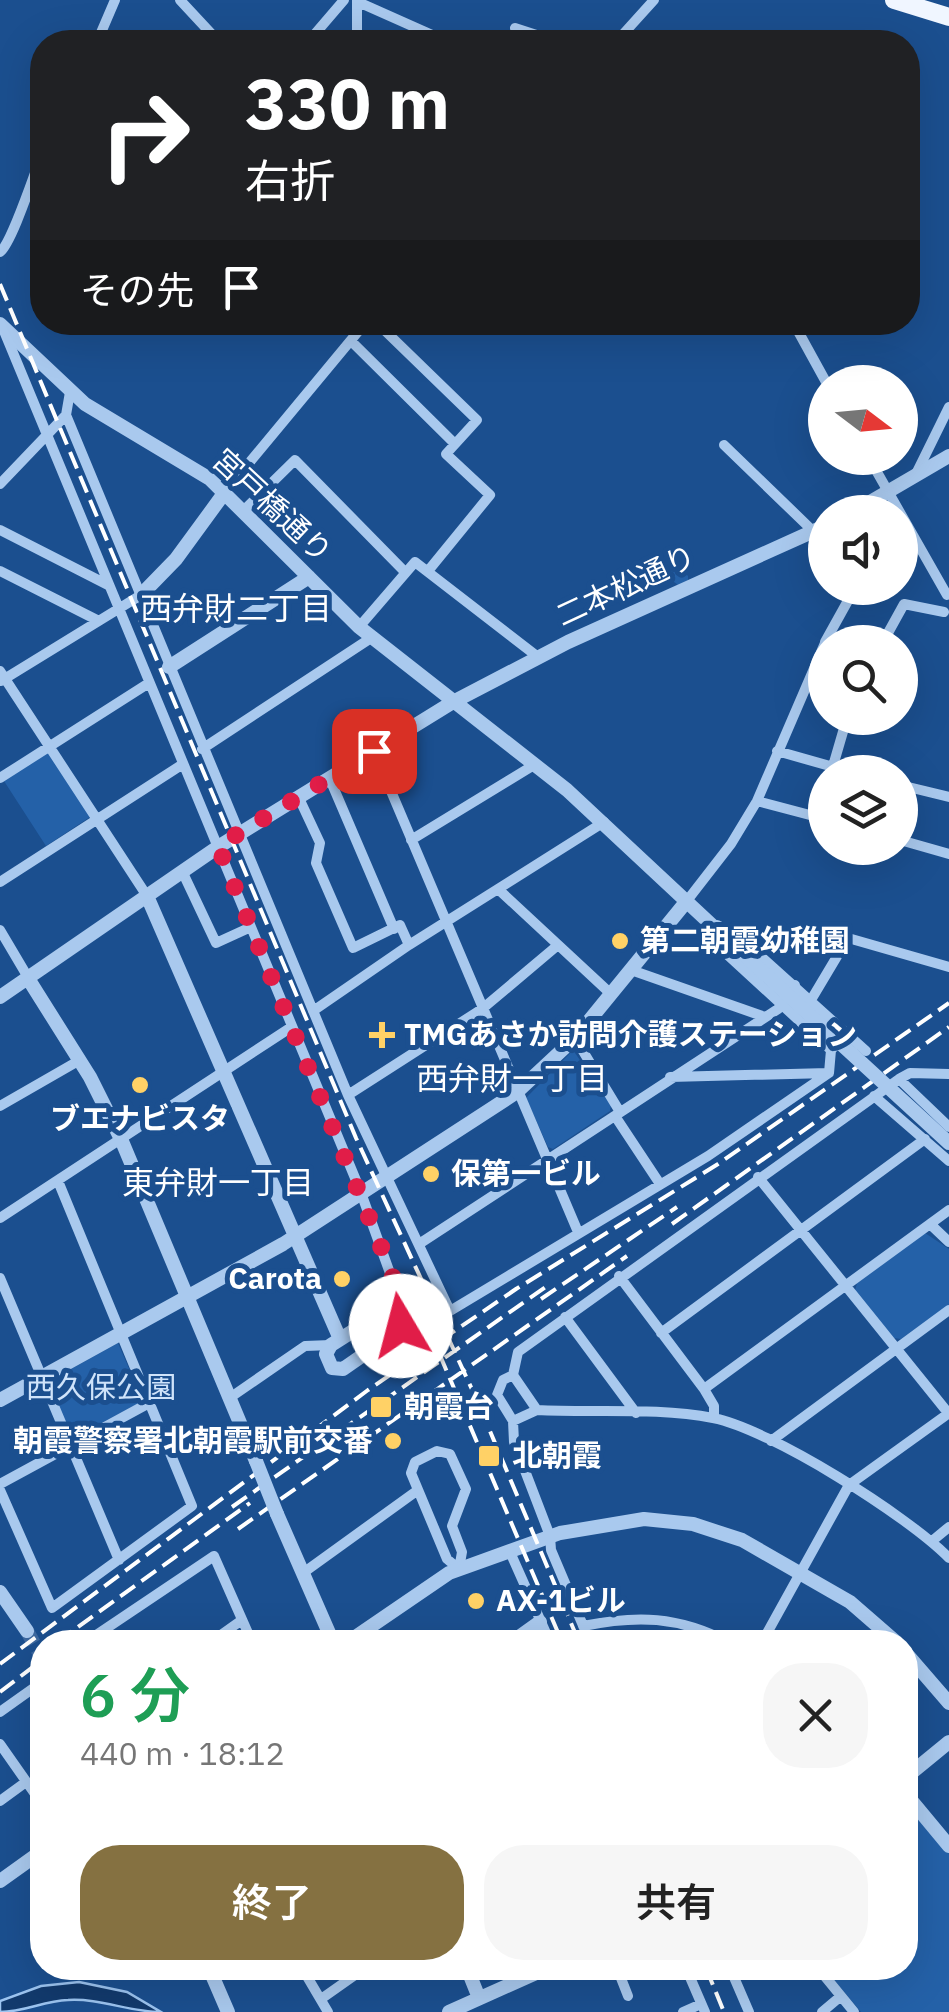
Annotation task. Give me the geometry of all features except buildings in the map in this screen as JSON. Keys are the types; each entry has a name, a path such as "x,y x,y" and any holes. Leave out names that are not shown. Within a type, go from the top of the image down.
{"main road":[{"path":"894,0 949,16"}],"street":[{"path":"101,30 115,0"},
{"path":"180,0 209,30"},
{"path":"318,30 344,0"},
{"path":"627,30 654,0"},
{"path":"357,30 358,1 422,30"},
{"path":"516,28 522,30"},
{"path":"0,252 13,235 30,182"},
{"path":"1,324 360,1190 396,1286 388,1308"},
{"name":"宮戸橋通り","path":"1,324 70,392 119,426 196,468 225,492 365,633 604,822 949,1143"},
{"path":"231,1397 305,1346 335,1342 388,1308 394,1308 401,1318 399,1330 342,1369 335,1370 326,1359 335,1342 225,1071 147,896 2,677 141,596 176,559 225,492 356,335"},
{"path":"389,335 476,420 446,454 490,495 428,571"},
{"path":"800,335 817,365"},
{"path":"351,341 455,444"},
{"path":"70,392 66,414 202,748 348,1095 450,1311 660,1184 829,1073 839,1042"},
{"path":"900,495 949,407"},
{"path":"0,484 66,414"},
{"path":"724,444 808,519"},
{"path":"914,476 949,456"},
{"path":"244,510 295,460 405,572"},
{"path":"0,530 108,585"},
{"name":"二本松通り","path":"0,997 218,846 453,702 538,656 808,534"},
{"path":"918,544 948,595 941,603 946,614"},
{"path":"202,748 365,633 415,562 538,656"},
{"path":"0,571 97,620"},
{"path":"169,667 308,577"},
{"path":"892,625 904,604 946,614"},
{"path":"0,1400 294,1236 517,1092 575,1038 732,844 757,801 808,681"},
{"path":"0,778 149,684"},
{"path":"374,751 578,1232"},
{"path":"777,751 808,759"},
{"path":"0,882 184,764"},
{"path":"411,840 534,764"},
{"path":"328,778 394,929"},
{"path":"918,789 949,797"},
{"path":"298,796 320,843 316,862 353,948 400,925 409,944"},
{"path":"757,801 808,814"},
{"path":"313,1011 409,944 604,822"},
{"path":"918,845 949,854"},
{"path":"182,871 216,944 251,927"},
{"path":"498,888 611,994"},
{"path":"706,920 737,934 812,1000 839,1042"},
{"path":"706,920 718,948 783,1006 839,1042 866,1051"},
{"path":"0,930 80,1060 121,1138 328,1630"},
{"path":"812,1000 848,938 949,967"},
{"path":"348,1095 482,1009 558,945"},
{"path":"631,970 766,1017"},
{"path":"419,1244 783,1006 795,985"},
{"path":"0,1218 290,1028"},
{"path":"575,1038 660,1184"},
{"path":"0,1106 80,1060"},
{"path":"670,1077 829,1073"},
{"path":"537,1410 513,1376 518,1352 898,1079 910,1074 949,1074"},
{"path":"898,1079 949,1127"},
{"path":"874,1096 949,1161"},
{"path":"661,1333 925,1139"},
{"path":"758,1178 949,1413 848,1485 769,1630"},
{"path":"58,1181 151,1402 192,1506 52,1608 0,1487 151,1402"},
{"path":"704,1388 949,1210"},
{"path":"930,1224 949,1242"},
{"path":"619,1276 704,1388 714,1406 714,1418"},
{"path":"0,1278 119,1560"},
{"path":"771,1442 949,1310"},
{"path":"564,1316 636,1413"},
{"path":"513,1376 503,1380 498,1395 513,1421 514,1442 550,1536 551,1550 585,1630"},
{"path":"513,1421 537,1410 714,1418 771,1442 848,1485 932,1540 949,1558"},
{"path":"437,1452 450,1454 466,1488 452,1526 462,1552 459,1569 447,1558 411,1473 415,1462 437,1452"},
{"path":"303,1574 418,1490"},
{"path":"366,1630 459,1569 550,1536 621,1520 667,1520 742,1540 850,1602 882,1630"},
{"path":"432,1523 452,1526"},
{"path":"932,1540 949,1528"},
{"path":"510,1552 544,1630"},
{"path":"104,1630 214,1556 247,1630"},
{"path":"0,1592 27,1631"},
{"path":"583,1626 626,1617 666,1618 697,1630"},
{"path":"228,1630 242,1620"},
{"path":"529,1630 540,1622"},
{"path":"918,1667 949,1703"},
{"path":"0,1712 30,1691"},
{"path":"918,1767 949,1742"},
{"path":"0,1744 30,1788"},
{"path":"0,1801 26,1782"},
{"path":"918,1809 949,1846"},
{"path":"0,1881 30,1860"},
{"path":"215,1980 228,2012"},
{"path":"309,1980 328,2012"},
{"path":"321,1999 349,1980"},
{"path":"472,1980 482,2005"},
{"path":"449,2012 482,2005 525,1980"},
{"path":"622,1980 628,1996"},
{"path":"682,2012 703,2008 691,1980"},
{"path":"735,1980 748,2012"},
{"path":"828,1980 854,2012"},
{"path":"822,2012 841,1996"}],"green space":[{"path":"667,555 688,580 678,585 656,568"},
{"path":"49,751 93,815 46,846 4,781"},
{"path":"573,1050 611,1105 610,1111 553,1149 548,1147 526,1098"},
{"path":"925,1233 949,1249 949,1305 901,1339 894,1338 855,1291 857,1283"},
{"name":"西久保公園","path":"118,1343 143,1401 77,1436 70,1434 50,1385 53,1379"},
{"path":"918,1815 949,1853 949,2012 861,2012 834,1980 918,1980"}],"shaded area":[{"path":"79,1982 127,1992 161,2012 80,2000 0,2012 0,2001 41,1986"}],"tunnel":[{"path":"27,1631 30,1636"}],"railway":[{"path":"0,284 356,1138 476,1398 574,1630"},
{"path":"46,1630 368,1390 516,1289 718,1164 949,1003"},
{"path":"672,1224 949,1027"},
{"path":"541,1299 677,1207"},
{"path":"238,1529 627,1256"},
{"path":"232,1507 547,1286"},
{"path":"419,1306 557,1630"},
{"path":"74,1630 250,1503"},
{"path":"0,1664 30,1642"},
{"path":"0,1692 30,1669"},
{"path":"711,1980 724,2012"}],"place":[{"name":"第二朝霞幼稚園","path":"620,941"},
{"name":"TMGあさか訪問介護ステーション","path":"382,1035"},
{"name":"ブエナビスタ","path":"140,1085"},
{"name":"保第一ビル","path":"431,1174"},
{"name":"Carota","path":"342,1279"},
{"name":"朝霞台","path":"381,1407"},
{"name":"朝霞警察署北朝霞駅前交番","path":"393,1441"},
{"name":"北朝霞","path":"489,1456"},
{"name":"AX-1ビル","path":"476,1601"}],"district":[{"name":"西弁財二丁目","path":"236,609"},
{"name":"西弁財一丁目","path":"512,1079"},
{"name":"東弁財一丁目","path":"218,1183"}],"route":[{"path":"374,751 218,846 360,1190 396,1286 388,1308 396,1310 401,1326"}]}
